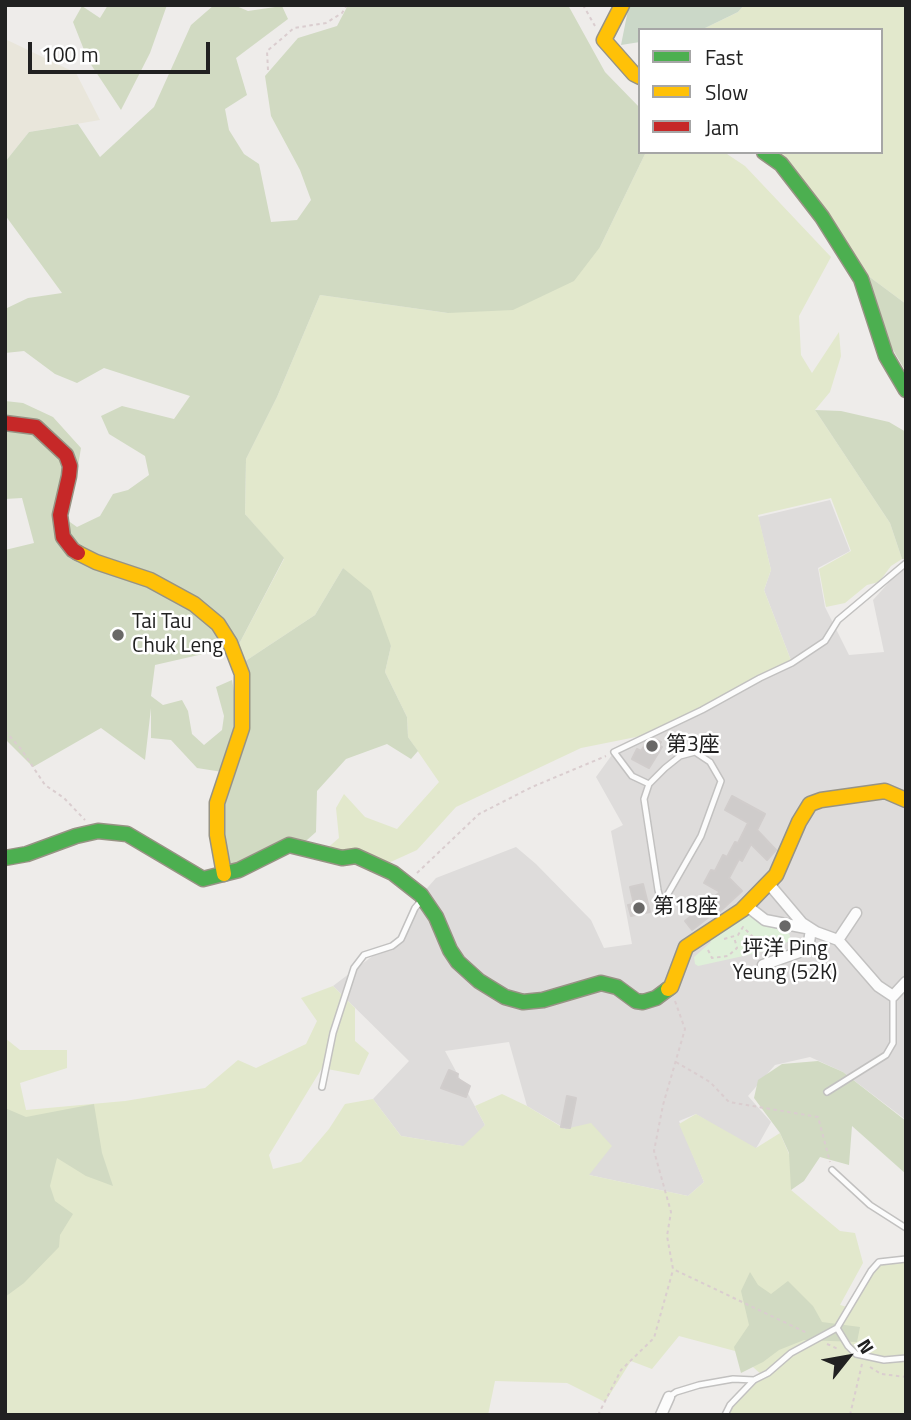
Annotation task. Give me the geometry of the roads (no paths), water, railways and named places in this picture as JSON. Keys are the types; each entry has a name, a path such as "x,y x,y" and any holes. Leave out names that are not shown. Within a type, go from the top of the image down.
{"street":[{"path":"622,5 604,40 638,76"},
{"path":"767,154 781,164 822,217 861,279 886,356 906,390"},
{"path":"5,423 36,428 66,455 70,466 60,515 63,537 73,550 96,562 150,580 194,604 218,624 230,643 242,674 242,728 217,803 217,835 224,873"},
{"path":"5,858 27,854 95,831 127,834 203,878 239,870 289,845 342,858 356,856 393,873 424,899 458,962 479,981 510,999 529,1002 543,1000 601,983 617,987 636,1001 643,1002 656,998 671,986 686,947 747,906 776,876 799,822 810,804 872,792 885,791 899,796"},
{"path":"769,884 793,913 811,929"},
{"path":"747,906 765,920 811,929 838,940 878,986 892,996 906,982"},
{"path":"838,940 856,913"},
{"path":"763,965 808,949 811,929"},
{"path":"662,1415 669,1397"}],"lane":[{"path":"649,784 632,776 614,752 792,663 825,641 838,620 906,563"},
{"path":"695,752 710,762 721,781 701,836 665,900 660,898 658,890 644,799 649,784 680,757 695,752"},
{"path":"322,1087 333,1033 354,968 364,956 392,946 401,939 415,908 424,899"},
{"path":"827,1092 886,1055 892,1044 892,996"},
{"path":"832,1170 870,1205 906,1228"},
{"path":"724,1415 754,1380 768,1373 792,1353 837,1328 879,1262 906,1259"},
{"path":"837,1328 848,1346 861,1358 906,1358"},
{"path":"669,1397 699,1385 733,1379 754,1380"}],"place":[{"name":"Tai Tau Chuk Leng","path":"118,635"},
{"name":"第3座","path":"652,746"},
{"name":"第18座","path":"639,908"},
{"name":"坪洋 Ping Yeung (52K)","path":"785,926"}]}
